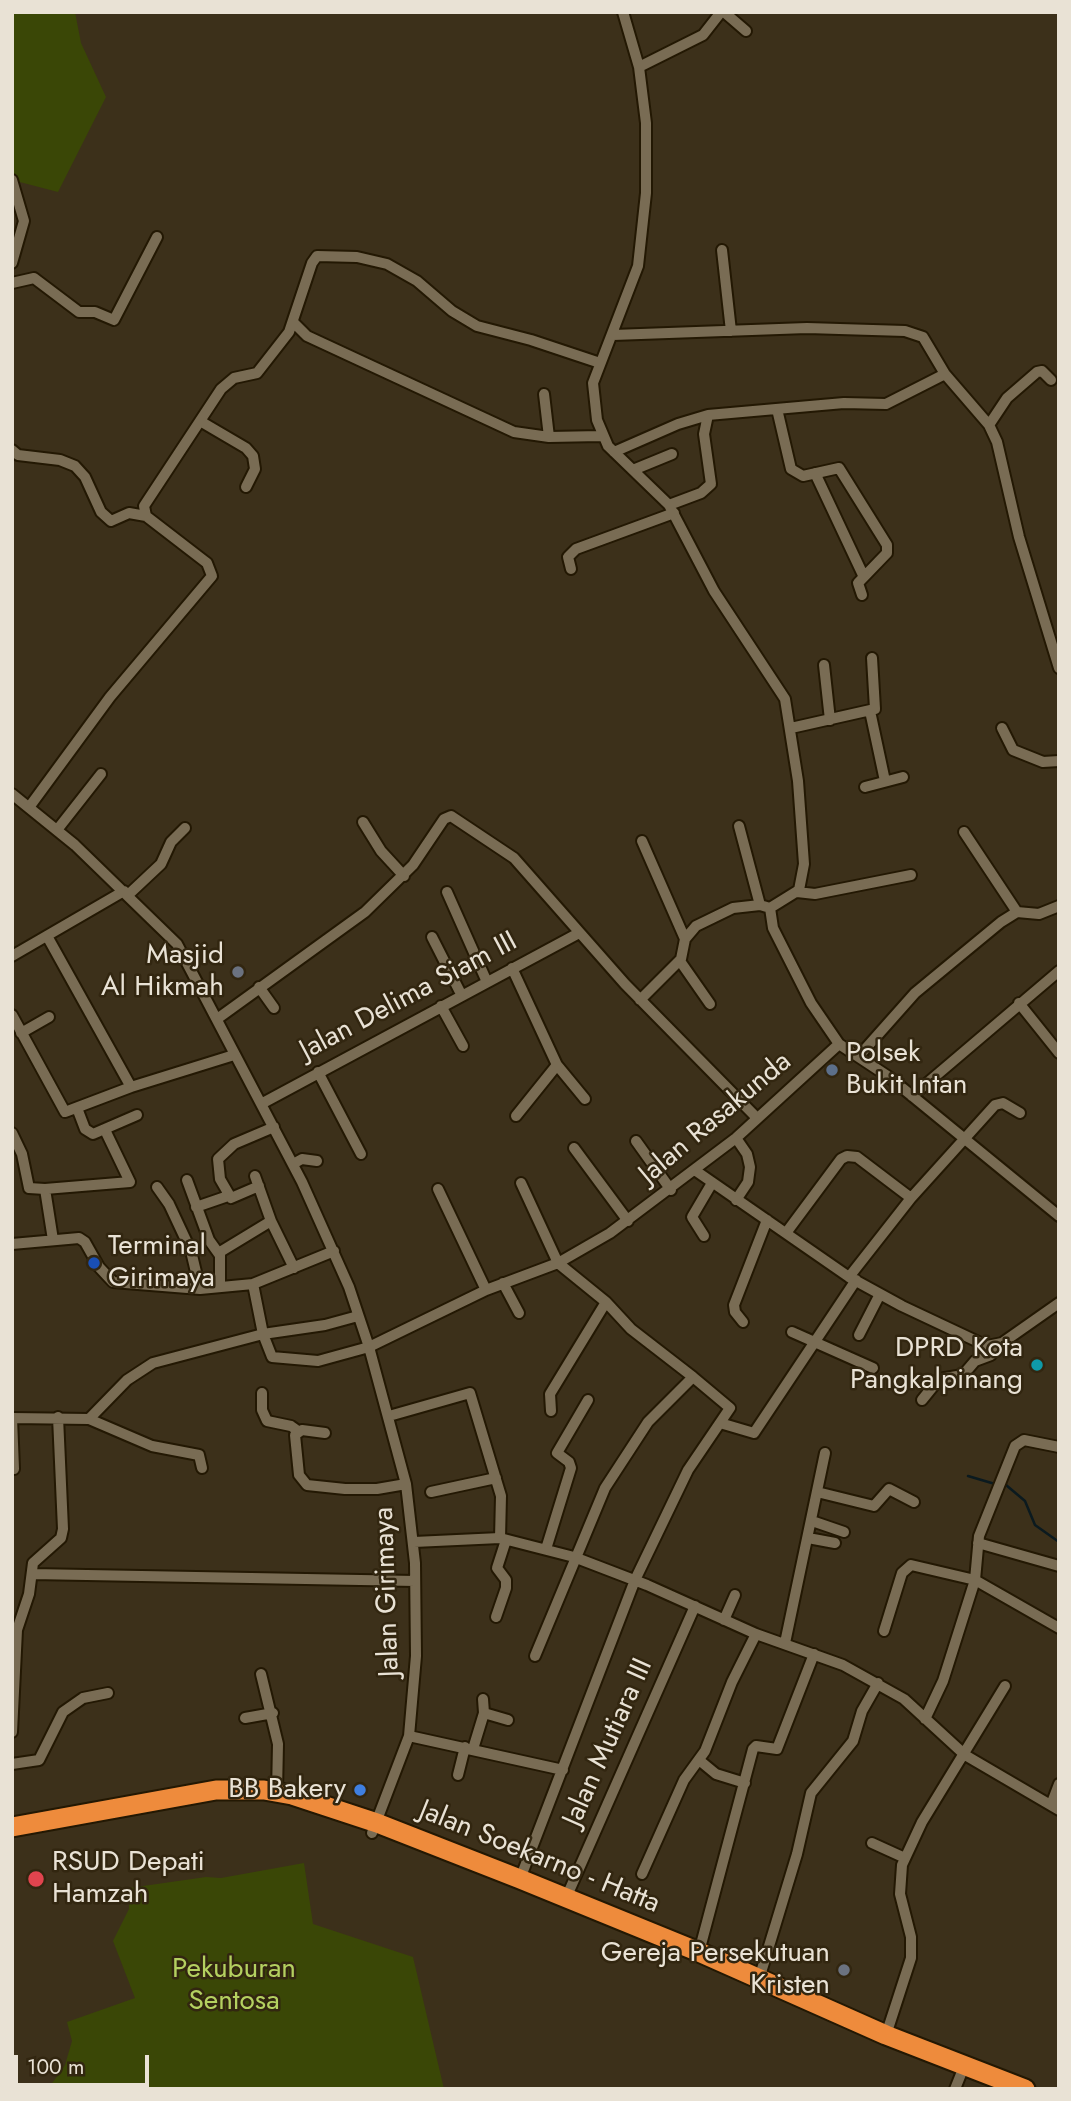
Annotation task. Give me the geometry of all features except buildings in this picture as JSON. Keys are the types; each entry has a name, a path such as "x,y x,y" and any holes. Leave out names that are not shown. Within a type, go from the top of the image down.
{"highway":[{"name":"Jalan Soekarno - Hatta","path":"12,1827 216,1790 277,1792 317,1801 374,1828 784,1995 1025,2089"},
{"name":"Jalan Soekarno - Hatta","path":"12,1836 223,1800 292,1805 374,1828 566,1898 759,1979 784,1995 958,2081 1000,2089"}],"street":[{"path":"623,12 639,67 647,145 640,252 593,390 601,436 672,509 713,591 776,683 788,708 804,864 803,882 797,892"},
{"path":"639,67 703,35 722,12 746,31"},
{"path":"12,180 24,220 12,262"},
{"path":"12,283 34,278 79,312 95,312 114,320 157,237"},
{"path":"722,250 731,331"},
{"path":"146,516 143,508 149,497 230,380 257,373 294,323 315,258 320,254 357,257 402,271 452,311 477,326 531,340 600,363"},
{"path":"294,323 307,337 514,432 549,437 601,436"},
{"path":"613,335 807,328 905,331 925,339 945,374 989,425 1001,455 1019,537 1059,668"},
{"path":"989,425 1007,398 1037,372 1042,371 1051,380"},
{"path":"614,452 678,424 708,415 844,403 886,404 945,374"},
{"path":"544,394 549,437"},
{"path":"777,409 791,469 800,476 835,467 841,470 887,545 887,553 863,575 858,585 862,595"},
{"path":"571,569 568,557 576,549 672,509 701,493 711,484 704,434 708,415"},
{"path":"200,421 246,448 253,456 254,469 246,487"},
{"path":"12,450 19,455 60,460 75,466 85,477 102,512 111,521 131,512 146,516 207,563 212,576 110,698 30,806"},
{"path":"633,470 672,454"},
{"path":"815,473 863,575"},
{"path":"791,728 870,712 876,706 872,659"},
{"path":"824,665 830,720"},
{"path":"870,712 886,781"},
{"path":"1002,728 1011,749 1043,762 1059,761"},
{"path":"57,830 101,774"},
{"path":"865,787 903,777"},
{"name":"Jalan Girimaya","path":"12,794 57,830 172,938 293,1164 334,1251 369,1347 406,1484 414,1542 416,1656 409,1736 374,1828"},
{"path":"217,1019 349,924 404,876 424,853 444,819 451,816 514,858 640,1000 757,1118"},
{"path":"363,821 381,850 404,876"},
{"path":"739,827 776,936 811,1003 839,1044 912,1096 1059,1216"},
{"path":"12,956 126,893 160,864 171,842 185,828"},
{"path":"964,832 1017,912"},
{"path":"642,841 685,939"},
{"path":"640,1000 680,961 685,939 696,926 733,908 765,906 797,892 815,894 911,875"},
{"path":"447,892 487,982"},
{"path":"859,1056 915,993 1017,912 1039,914 1059,906"},
{"name":"Jalan Delima Siam III","path":"261,1104 579,933"},
{"path":"47,936 131,1087"},
{"path":"432,937 462,996"},
{"path":"680,961 710,1004"},
{"path":"512,968 557,1065 585,1099"},
{"path":"912,1096 1059,971"},
{"path":"258,987 274,1008"},
{"path":"1019,1003 1059,1053"},
{"path":"441,1006 463,1046"},
{"path":"12,1014 62,1110 67,1112 131,1087 234,1055"},
{"path":"21,1033 49,1017"},
{"name":"Jalan Rasakunda","path":"263,1334 271,1356 291,1361 318,1361 369,1347 486,1290 558,1263 628,1221 696,1171 839,1044"},
{"path":"516,1116 557,1065"},
{"path":"318,1072 361,1154"},
{"path":"720,1423 754,1433 853,1279 911,1198 998,1103 1020,1113"},
{"path":"77,1108 89,1133 105,1130 136,1115"},
{"path":"228,1196 218,1173 219,1156 234,1144 274,1127"},
{"path":"12,1133 22,1154 29,1188 130,1182 105,1130"},
{"path":"736,1138 747,1154 750,1167 747,1182 736,1200"},
{"path":"635,1141 671,1190"},
{"path":"575,1148 628,1221"},
{"path":"786,1233 841,1159 847,1156 857,1157 911,1198"},
{"path":"293,1164 302,1159 317,1161"},
{"path":"696,1171 853,1279 969,1339 995,1345"},
{"path":"187,1180 209,1240 219,1254 220,1287"},
{"path":"196,1207 228,1196 235,1199 257,1181 271,1222 293,1268"},
{"path":"520,1880 635,1580 683,1479 729,1406 631,1329 606,1302 558,1263 521,1183"},
{"path":"704,1236 692,1217 712,1183"},
{"path":"157,1187 169,1204 191,1251 200,1289"},
{"path":"45,1189 53,1240"},
{"path":"438,1189 486,1290"},
{"path":"743,1322 735,1312 734,1305 767,1220"},
{"path":"219,1254 228,1245 271,1222"},
{"path":"12,1244 83,1240 108,1279 121,1285 200,1289 253,1284 334,1251"},
{"path":"503,1283 519,1313"},
{"path":"253,1284 263,1334"},
{"path":"859,1335 880,1294"},
{"path":"551,1412 550,1394 606,1302"},
{"path":"922,1400 939,1379 963,1375 975,1361 990,1355 995,1345 1059,1303"},
{"path":"89,1419 127,1380 145,1367 263,1334 325,1325 358,1316"},
{"path":"792,1332 873,1368"},
{"path":"535,1656 605,1488 648,1422 693,1377"},
{"path":"262,1393 262,1410 267,1421 293,1426 298,1431 325,1433"},
{"path":"389,1416 470,1393 501,1496 503,1539 497,1569 506,1580 506,1588 496,1617"},
{"path":"546,1549 571,1468 570,1463 556,1453 588,1399"},
{"path":"12,1732 17,1630 36,1558 61,1538 63,1529 58,1417"},
{"path":"14,1469 12,1418 58,1417 89,1419 152,1446 200,1456 202,1468"},
{"path":"298,1431 295,1438 299,1475 307,1485 366,1489 406,1484"},
{"path":"925,1719 949,1663 975,1580 978,1543 1017,1444 1024,1440 1059,1447"},
{"path":"785,1643 825,1453"},
{"path":"431,1492 496,1478"},
{"path":"817,1492 874,1506 889,1489 914,1502"},
{"path":"812,1521 844,1532"},
{"path":"808,1538 835,1543"},
{"path":"414,1542 503,1539 574,1557 635,1580 756,1634 814,1654 878,1683 904,1699 965,1755 1055,1807 1059,1784"},
{"path":"978,1543 1059,1566"},
{"path":"884,1631 902,1573 908,1566 975,1580 1059,1628"},
{"path":"32,1574 415,1581"},
{"path":"724,1620 735,1595"},
{"name":"Jalan Mutiara III","path":"566,1898 695,1606"},
{"path":"642,1874 684,1780 698,1760 756,1634"},
{"path":"699,1952 754,1747 774,1750 778,1748 814,1654"},
{"path":"261,1674 273,1713 278,1744 277,1792"},
{"path":"759,1979 797,1854 811,1793 853,1741 862,1711 878,1683"},
{"path":"886,2035 911,1958 911,1937 900,1894 905,1858 922,1822 1006,1686"},
{"path":"12,1764 39,1760 63,1712 83,1698 108,1693"},
{"path":"458,1775 484,1713 482,1699"},
{"path":"245,1718 273,1713"},
{"path":"484,1713 508,1720"},
{"path":"409,1736 564,1770"},
{"path":"698,1760 716,1774 745,1783"},
{"path":"872,1843 905,1858"}],"green space":[{"path":"12,12 75,12 81,43 106,97 58,192 12,180"},
{"name":"Pekuburan Sentosa","path":"304,1863 313,1924 413,1957 444,2089 48,2089 65,2065 72,2041 67,2022 135,1998 113,1941 129,1909 129,1888 206,1877 221,1878"}],"waterway":[{"path":"968,1476 995,1484"},
{"path":"1006,1485 1025,1501 1035,1525 1059,1542"}],"place":[{"name":"Masjid Al Hikmah","path":"238,972"},
{"name":"Polsek Bukit Intan","path":"832,1070"},
{"name":"Terminal Girimaya","path":"94,1263"},
{"name":"DPRD Kota Pangkalpinang","path":"1037,1365"},
{"name":"BB Bakery","path":"360,1790"},
{"name":"RSUD Depati Hamzah","path":"36,1879"},
{"name":"Gereja Persekutuan Kristen","path":"844,1970"}]}
